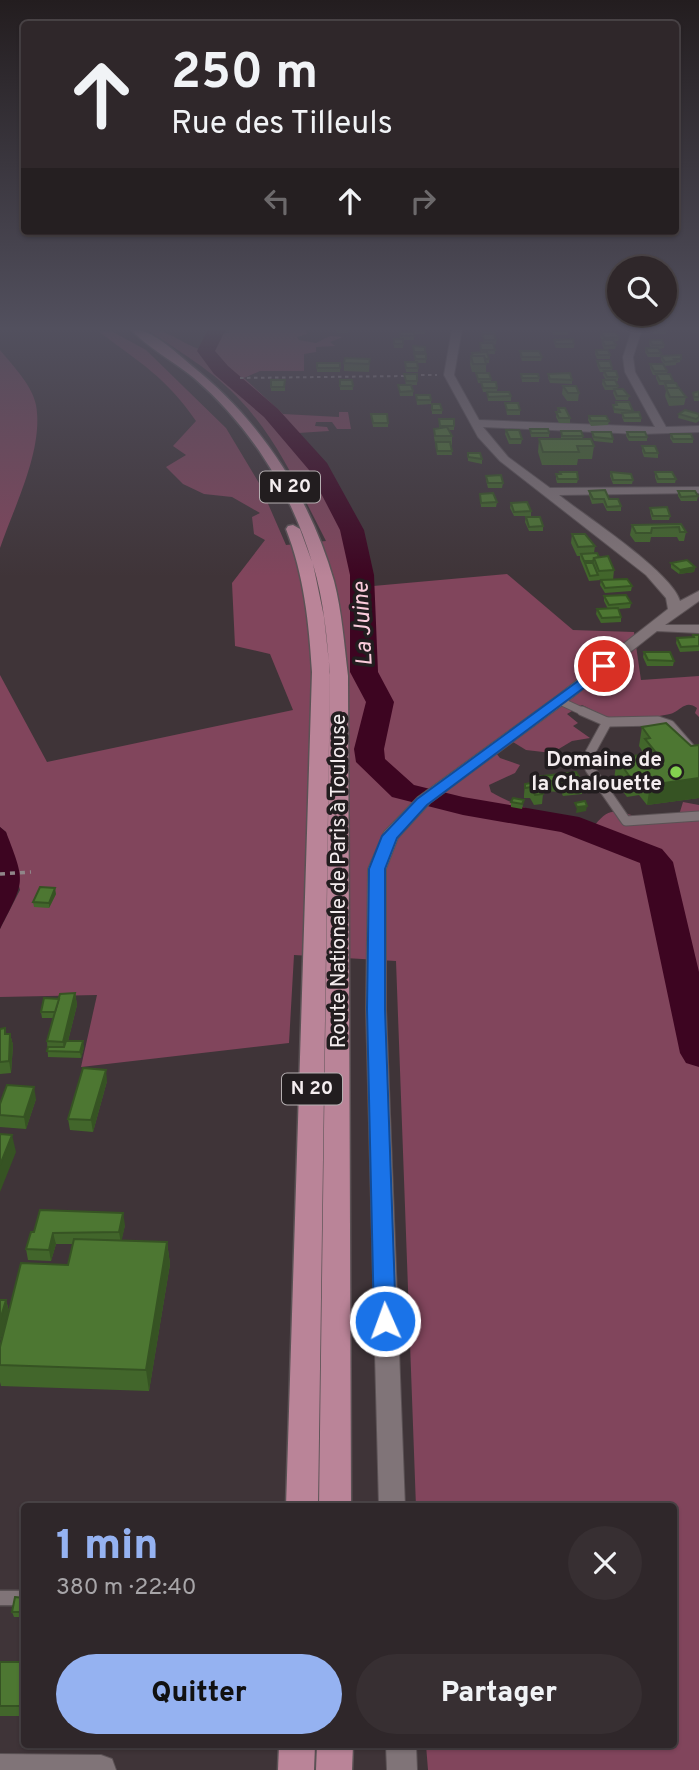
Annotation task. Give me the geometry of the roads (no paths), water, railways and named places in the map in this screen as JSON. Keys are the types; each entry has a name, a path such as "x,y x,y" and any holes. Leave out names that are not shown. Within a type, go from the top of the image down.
{"main road":[{"name":"Route Nationale de Paris à Toulouse","path":"220,412 256,454 274,485 301,546 317,622 321,672 302,1503"},
{"name":"Route Nationale de Paris à Toulouse","path":"235,412 269,452 288,483 315,545 327,582 340,676 335,1503"},
{"path":"296,1770 297,1748"},
{"path":"334,1770 335,1748"}],"street":[{"path":"470,412 486,442 650,572 673,597 675,610"},
{"path":"653,412 663,430"},
{"path":"476,423 571,429 699,429"},
{"path":"547,492 699,490"},
{"path":"392,1503 376,1009 377,869 390,836 428,798 559,701 675,610 699,595"},
{"path":"656,626 663,629 699,629"},
{"path":"401,1748 402,1770"},
{"path":"0,1769 101,1770"}],"lane":[{"path":"559,701 607,722 658,721 670,725 699,758"},
{"path":"607,722 590,753 590,769 626,821 699,816"},
{"path":"0,1598 21,1598"}],"waterway":[{"name":"La Juine","path":"269,412 319,468 352,530 362,575 364,672 380,702 369,749 371,762 403,791 463,806 568,824 651,856 657,862 699,1053"}],"place":[{"name":"Domaine de la Chalouette","path":"676,772"}]}
